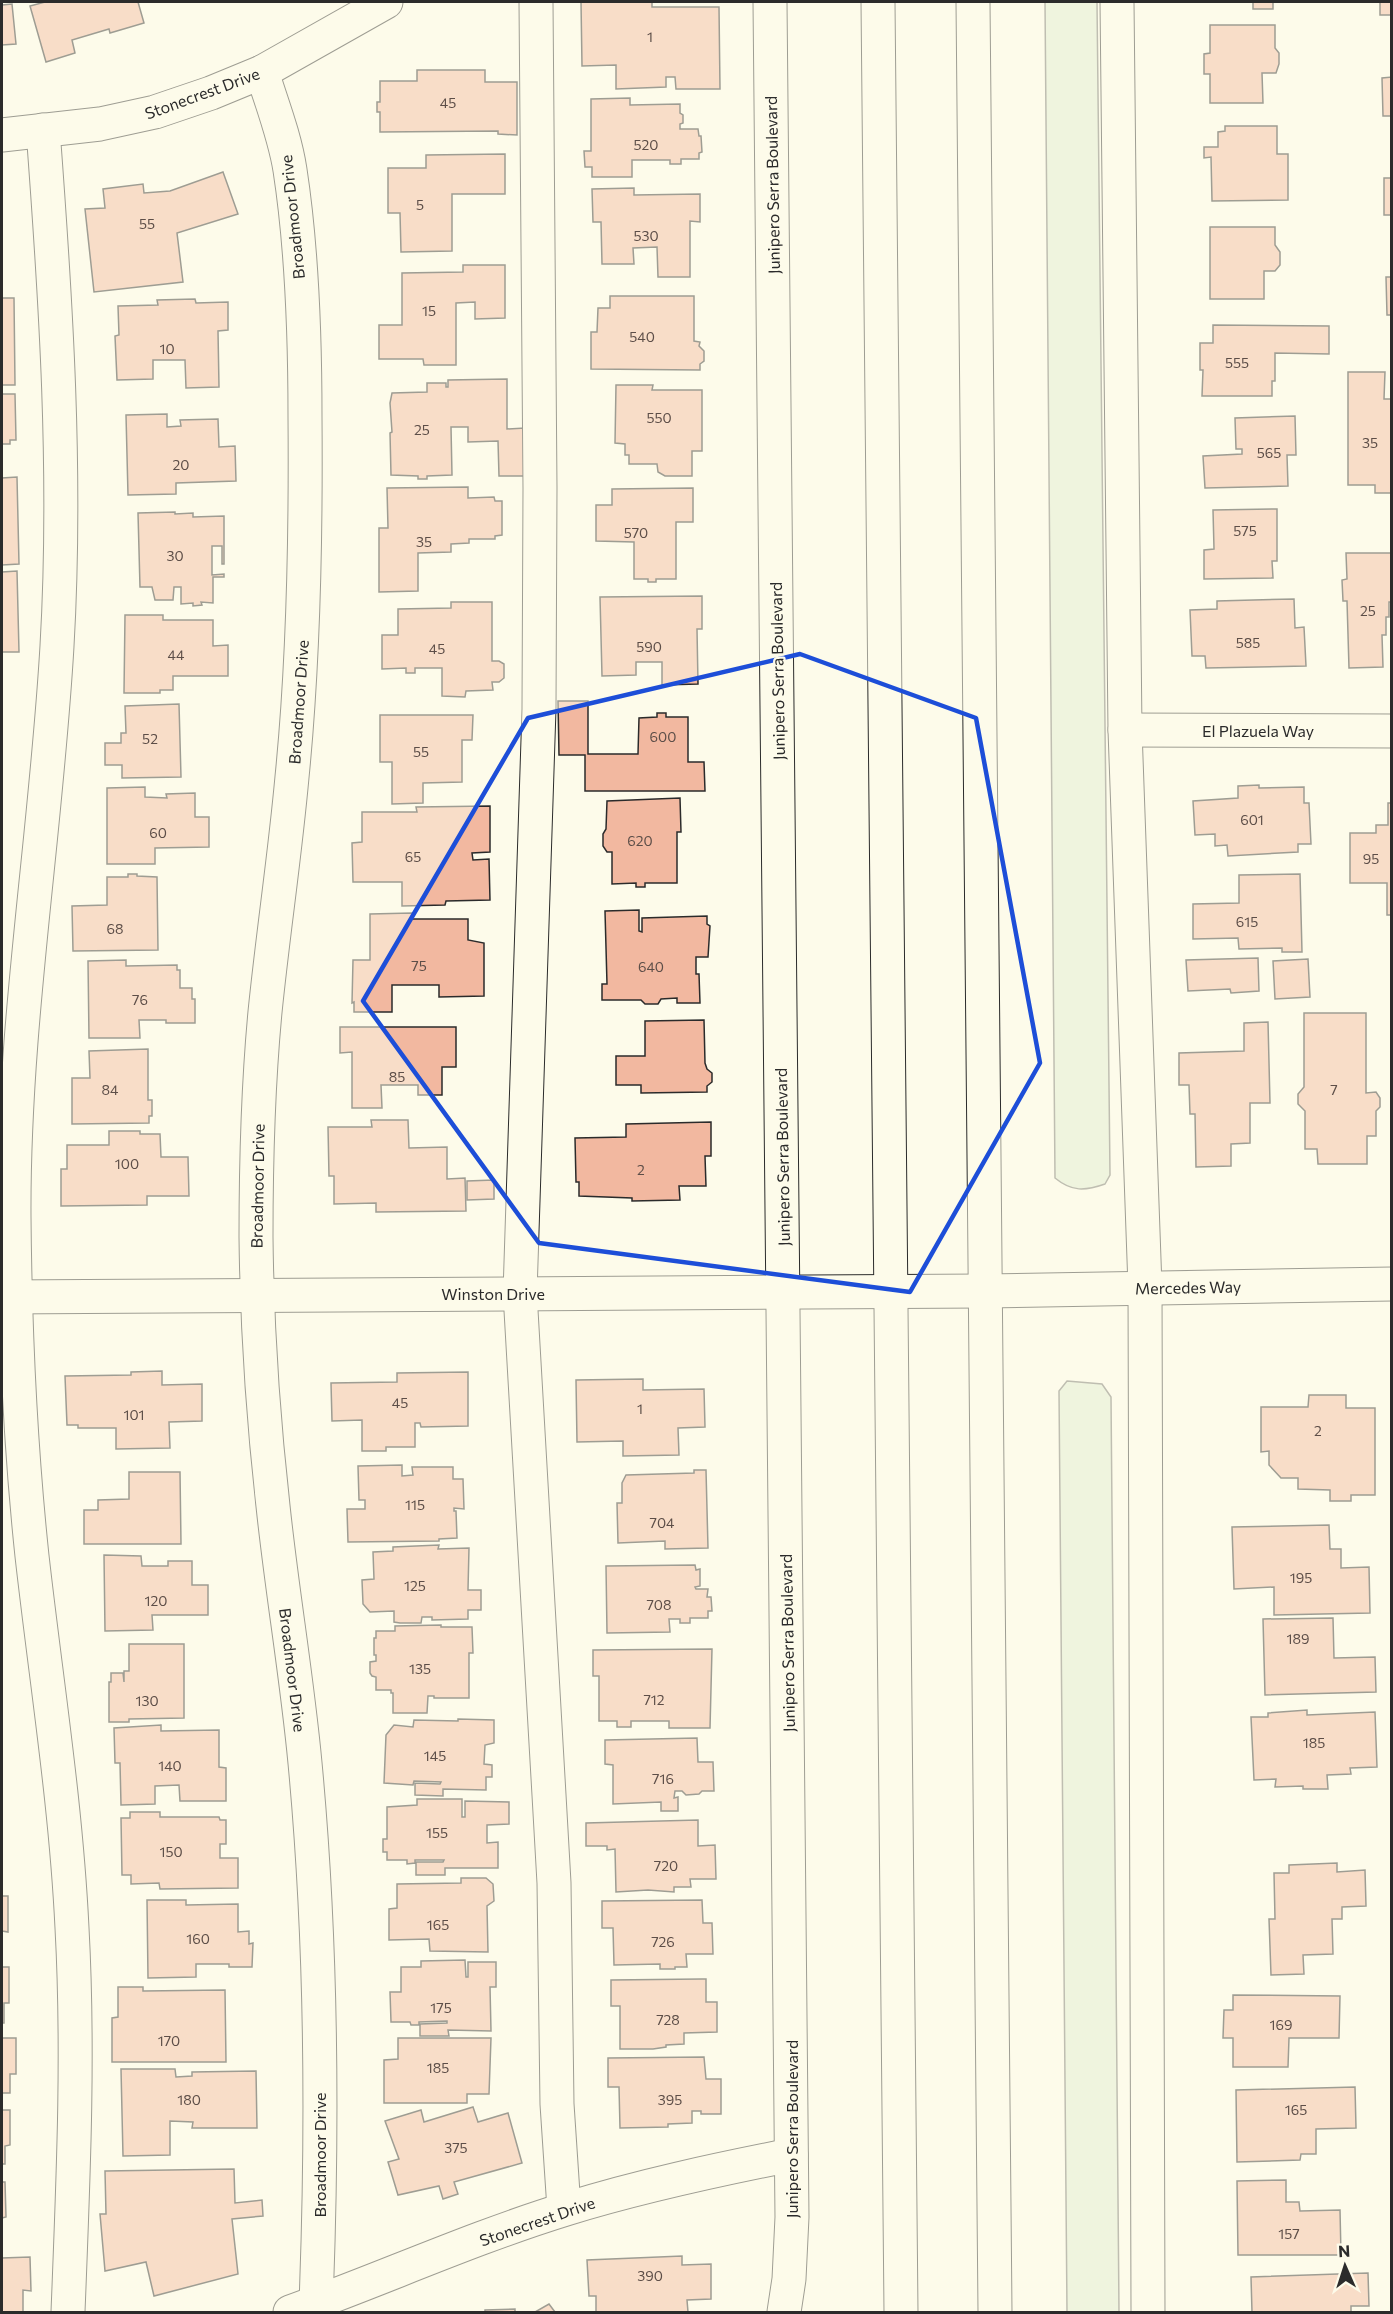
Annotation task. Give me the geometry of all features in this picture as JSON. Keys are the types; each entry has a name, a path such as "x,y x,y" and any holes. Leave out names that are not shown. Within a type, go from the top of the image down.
{"street":[{"name":"Stonecrest Drive","path":"2,135 100,124 155,112 211,93 262,72 386,2"},
{"path":"536,2 540,643 537,806 520,1293 550,1806 554,1895 557,2104 564,2209"},
{"name":"Junipero Serra Boulevard","path":"770,2 792,2249 784,2313"},
{"path":"878,2 902,2313"},
{"path":"973,2 995,2313"},
{"path":"1117,2 1125,730 1145,1287 1148,2313"},
{"name":"Broadmoor Drive","path":"262,72 289,167 302,317 306,467 299,697 292,783 266,1007 258,1108 257,1295 273,1510 304,1755 317,1941 321,2142 303,2308"},
{"path":"43,130 59,377 61,564 49,742 19,1064 9,1297 25,1474 65,1836 72,1928 76,2089 68,2313"},
{"name":"El Plazuela Way","path":"1125,730 1392,731"},
{"name":"Mercedes Way","path":"985,1291 1392,1284"},
{"name":"Winston Drive","path":"9,1297 985,1291"},
{"name":"Stonecrest Drive","path":"303,2308 564,2209 635,2188 791,2155"}],"highlighted area":[{"path":"800,654 976,718 1040,1063 910,1292 539,1243 363,1001 528,718"}],"green space":[{"path":"1045,2 1097,2 1110,1175 1105,1184 1085,1189 1067,1186 1055,1178"},
{"path":"1067,1381 1102,1384 1111,1397 1119,2312 1067,2312 1059,1391"}],"building":[{"path":"45,2 138,2 144,23 110,33 109,29 72,40 75,53 46,62 30,6"},
{"path":"581,2 652,2 652,7 719,7 720,89 676,89 675,77 666,77 666,87 616,89 616,65 582,66"},
{"path":"1253,2 1273,2 1273,9 1253,9"},
{"path":"1380,2 1392,2 1392,15 1380,15"},
{"path":"12,4 16,44 2,45 2,5"},
{"path":"1210,25 1275,25 1275,48 1279,53 1279,64 1276,73 1262,73 1263,103 1210,103 1210,74 1204,74 1204,54 1210,53"},
{"path":"417,70 485,70 485,82 517,82 517,135 498,134 498,131 380,132 380,112 377,112 377,102 380,102 380,81 417,81"},
{"path":"1392,77 1392,116 1383,116 1382,78"},
{"path":"630,98 630,105 680,104 683,123 680,124 680,129 698,129 699,136 701,136 702,152 699,153 699,159 681,159 681,164 670,164 670,160 632,160 632,177 592,177 592,167 585,167 584,151 591,151 591,99"},
{"path":"1225,126 1277,126 1277,154 1288,154 1288,200 1212,201 1211,157 1204,158 1204,147 1218,147 1218,132 1225,131"},
{"path":"505,154 505,194 452,194 452,251 401,252 400,213 388,213 388,168 426,168 426,155"},
{"path":"223,172 238,214 177,233 183,282 94,292 85,209 105,208 103,189 143,184 144,193 170,191"},
{"path":"1384,178 1392,178 1392,215 1384,215"},
{"path":"634,188 634,195 700,194 700,222 690,221 690,277 658,277 657,247 633,248 634,264 602,264 601,222 593,222 592,189"},
{"path":"1210,227 1275,227 1275,245 1280,252 1280,265 1275,271 1264,271 1264,299 1210,299"},
{"path":"463,265 505,265 505,318 475,319 475,302 456,303 456,365 424,365 423,359 379,359 379,325 402,325 402,273 463,272"},
{"path":"1386,277 1392,277 1392,315 1387,315"},
{"path":"610,296 694,296 694,341 700,342 699,346 704,351 704,361 700,364 700,370 591,369 591,332 597,332 598,308 610,308"},
{"path":"2,298 14,298 15,385 2,385"},
{"path":"195,299 196,303 228,302 228,330 218,331 219,387 186,388 185,360 153,360 153,379 117,380 115,336 119,335 118,306 158,305 157,300"},
{"path":"1213,325 1329,326 1329,354 1275,353 1275,381 1272,381 1272,396 1202,396 1203,370 1200,370 1200,343 1213,343"},
{"path":"1348,372 1385,372 1384,399 1392,399 1392,493 1375,493 1375,485 1348,485"},
{"path":"507,379 507,429 525,428 526,476 499,476 498,441 468,442 468,427 451,427 452,475 427,476 427,479 418,479 418,476 391,475 390,403 392,393 427,392 427,383 446,383 448,387 448,380"},
{"path":"616,385 653,385 652,390 702,390 702,451 692,451 692,476 665,476 658,472 657,464 629,464 629,455 625,455 625,444 615,443"},
{"path":"2,394 15,394 16,440 10,440 10,444 2,444"},
{"path":"167,414 167,427 181,426 180,420 218,419 219,447 235,446 236,481 176,483 176,494 128,495 126,415"},
{"path":"1295,416 1296,455 1287,455 1288,486 1205,488 1203,456 1242,454 1242,449 1236,449 1235,418"},
{"path":"17,477 19,564 2,565 2,478"},
{"path":"468,487 468,498 494,497 495,501 502,501 502,535 495,536 495,539 469,539 469,543 451,544 451,552 418,553 418,591 379,592 379,528 388,528 387,488"},
{"path":"693,488 693,522 676,522 676,579 656,579 656,582 648,582 648,579 634,579 634,542 596,541 596,505 612,505 612,489"},
{"path":"1277,509 1277,561 1272,561 1273,578 1204,579 1204,550 1214,549 1213,510"},
{"path":"175,512 175,514 193,513 193,517 224,516 224,564 222,564 222,546 212,546 212,575 224,574 224,577 213,577 213,603 201,602 202,605 193,606 193,603 181,604 181,587 174,587 173,600 155,600 152,587 140,587 138,513"},
{"path":"1346,553 1392,553 1392,602 1389,602 1389,617 1386,617 1386,635 1382,635 1383,667 1349,668 1347,601 1343,601 1342,580 1347,579"},
{"path":"17,571 19,652 2,652 2,572"},
{"path":"702,596 702,629 697,629 698,684 662,685 662,662 636,662 636,675 602,676 600,597"},
{"path":"1294,599 1295,628 1304,627 1306,666 1206,668 1205,656 1192,656 1190,610 1217,609 1217,601"},
{"path":"451,602 492,602 492,661 504,664 504,678 499,682 492,682 493,690 466,691 465,697 442,696 442,668 415,668 415,673 406,673 406,668 382,669 382,635 398,635 398,609 451,608"},
{"path":"125,615 163,615 163,620 213,620 213,646 228,645 228,676 173,676 173,690 160,690 160,693 124,693"},
{"path":"558,701 588,701 588,754 638,754 639,718 657,717 657,713 666,713 666,717 688,717 688,762 704,762 705,791 585,791 585,755 559,755"},
{"path":"179,704 181,777 122,778 122,765 105,765 105,743 121,743 121,733 126,733 125,706"},
{"path":"380,715 473,715 472,740 462,740 462,782 423,783 423,803 392,804 392,762 380,762"},
{"path":"1259,785 1259,788 1304,787 1304,803 1309,803 1311,844 1298,844 1298,852 1228,856 1227,845 1215,846 1215,834 1195,835 1193,801 1238,798 1238,786"},
{"path":"145,787 145,797 167,798 166,794 195,793 195,817 209,817 209,847 155,848 155,864 107,864 107,788"},
{"path":"680,798 681,832 677,832 677,883 645,883 645,887 636,887 636,883 612,884 612,852 607,852 603,846 607,801"},
{"path":"1388,803 1392,803 1392,915 1387,915 1387,883 1350,883 1350,833 1376,833 1376,825 1388,825"},
{"path":"490,806 490,852 472,853 473,860 489,859 490,900 446,901 445,905 402,906 402,882 353,882 352,843 362,842 362,812 417,812 416,807"},
{"path":"128,874 157,877 158,950 73,951 72,906 107,905 107,877 128,877"},
{"path":"1300,874 1302,952 1282,952 1282,948 1239,949 1238,938 1193,939 1193,904 1239,903 1239,875"},
{"path":"639,910 639,931 642,932 642,918 707,916 707,924 710,926 708,957 696,957 700,1003 677,1003 677,998 661,999 658,1004 645,1004 641,1000 602,1000 602,984 607,984 605,911"},
{"path":"412,913 412,919 468,919 468,940 484,943 484,996 439,997 439,985 392,985 392,1012 354,1012 354,1002 352,1003 353,960 370,960 370,914"},
{"path":"1258,958 1259,991 1231,993 1230,989 1188,991 1186,960"},
{"path":"1308,959 1310,997 1275,999 1273,961"},
{"path":"126,960 126,966 177,965 177,970 180,970 180,988 192,988 192,999 195,999 195,1023 139,1020 140,1038 89,1038 88,961"},
{"path":"1304,1013 1366,1013 1366,1093 1376,1092 1380,1098 1380,1107 1376,1111 1376,1136 1367,1136 1367,1164 1318,1164 1317,1149 1305,1149 1305,1111 1298,1104 1298,1094 1304,1087"},
{"path":"704,1020 705,1063 707,1069 712,1073 712,1082 707,1086 707,1092 641,1093 641,1085 616,1085 616,1056 645,1056 645,1021"},
{"path":"1268,1022 1270,1103 1250,1103 1250,1143 1231,1144 1231,1166 1196,1167 1195,1114 1190,1114 1189,1085 1179,1085 1179,1053 1244,1051 1244,1023"},
{"path":"340,1027 456,1027 456,1067 442,1067 442,1095 418,1095 418,1085 381,1085 382,1108 352,1108 352,1052 340,1053"},
{"path":"148,1049 148,1100 152,1100 152,1116 149,1116 149,1123 72,1124 72,1078 90,1078 89,1051"},
{"path":"371,1120 408,1120 409,1148 447,1147 447,1179 465,1178 466,1211 376,1212 376,1203 334,1204 334,1176 329,1176 328,1127 372,1127"},
{"path":"711,1122 711,1156 705,1156 706,1186 679,1186 680,1200 632,1201 632,1198 579,1196 579,1182 576,1182 575,1138 626,1137 626,1124"},
{"path":"109,1131 140,1131 140,1134 160,1134 161,1157 188,1157 189,1196 147,1196 147,1205 61,1206 61,1169 67,1169 67,1145 109,1145"},
{"path":"494,1180 494,1199 467,1200 467,1181"},
{"path":"162,1371 162,1385 202,1384 202,1421 169,1422 170,1448 116,1449 116,1428 78,1428 78,1425 67,1425 65,1376 131,1375 131,1372"},
{"path":"468,1372 468,1426 421,1427 420,1423 415,1423 415,1447 386,1447 386,1451 362,1451 362,1420 332,1421 331,1383 397,1382 397,1373"},
{"path":"643,1379 643,1390 704,1389 705,1427 678,1428 679,1455 623,1456 623,1441 577,1442 576,1380"},
{"path":"1309,1395 1346,1395 1346,1408 1375,1408 1375,1495 1351,1495 1351,1501 1330,1501 1330,1490 1298,1489 1298,1478 1281,1478 1269,1465 1269,1451 1261,1452 1261,1407 1308,1407"},
{"path":"402,1465 402,1476 413,1475 412,1467 453,1467 453,1479 463,1479 464,1509 454,1508 457,1538 439,1539 439,1541 348,1542 347,1509 365,1509 365,1500 359,1500 358,1466"},
{"path":"694,1470 706,1470 708,1548 665,1549 665,1541 618,1543 617,1503 622,1503 622,1483 626,1475 694,1473"},
{"path":"129,1472 180,1472 181,1544 84,1544 84,1510 98,1510 98,1500 129,1499"},
{"path":"1329,1525 1330,1549 1341,1549 1341,1568 1369,1567 1370,1613 1274,1615 1274,1587 1234,1589 1232,1527"},
{"path":"439,1545 438,1549 469,1548 468,1590 481,1590 481,1610 468,1610 468,1619 432,1620 432,1617 422,1617 421,1623 400,1623 394,1622 394,1611 370,1612 363,1604 362,1580 374,1579 373,1552 393,1551 393,1547"},
{"path":"104,1555 141,1556 142,1566 168,1566 168,1561 192,1561 192,1585 208,1585 208,1615 152,1615 153,1630 105,1631"},
{"path":"695,1565 696,1570 700,1569 700,1586 695,1587 696,1589 708,1589 707,1597 711,1597 712,1611 708,1611 708,1618 690,1618 690,1623 680,1623 680,1619 669,1619 670,1632 607,1633 606,1566"},
{"path":"1333,1618 1334,1658 1375,1657 1376,1692 1265,1695 1263,1619"},
{"path":"441,1625 441,1627 472,1627 473,1653 469,1653 469,1698 428,1696 427,1713 393,1713 393,1693 391,1690 376,1690 376,1677 370,1673 370,1662 376,1661 374,1638 376,1638 376,1631 395,1631 395,1626"},
{"path":"129,1644 184,1644 184,1718 129,1719 129,1722 109,1722 111,1673 123,1673 124,1682 124,1671 129,1671"},
{"path":"712,1649 710,1728 669,1728 669,1721 631,1721 631,1727 617,1727 617,1721 599,1721 599,1676 593,1676 593,1650"},
{"path":"1307,1710 1307,1715 1375,1712 1377,1767 1350,1768 1351,1774 1327,1775 1328,1789 1303,1789 1303,1786 1275,1787 1276,1779 1254,1780 1251,1717 1268,1717 1268,1713"},
{"path":"458,1719 494,1720 494,1743 485,1745 484,1764 492,1765 492,1777 486,1777 486,1790 443,1789 443,1796 415,1795 415,1783 440,1784 441,1782 414,1781 413,1785 384,1783 386,1735 394,1725 413,1727 414,1720 458,1721"},
{"path":"161,1725 161,1731 219,1730 219,1767 226,1768 226,1801 180,1801 179,1785 155,1786 155,1804 121,1805 120,1763 115,1763 114,1728"},
{"path":"697,1738 698,1762 713,1762 714,1791 686,1795 682,1791 675,1791 674,1798 678,1797 678,1811 661,1811 661,1802 613,1804 613,1765 605,1764 605,1740"},
{"path":"417,1799 462,1799 462,1817 465,1817 465,1801 509,1802 509,1824 487,1825 487,1843 498,1842 498,1868 445,1868 445,1875 416,1875 416,1862 443,1862 444,1860 415,1860 415,1863 407,1864 407,1860 387,1860 387,1852 383,1852 383,1839 387,1839 387,1807 417,1805"},
{"path":"130,1812 160,1812 160,1817 219,1817 220,1820 226,1820 226,1844 220,1844 220,1858 238,1858 238,1888 160,1889 159,1883 131,1884 131,1875 122,1875 121,1818 130,1818"},
{"path":"698,1820 698,1846 715,1845 716,1879 690,1879 691,1887 674,1887 674,1892 648,1890 616,1892 615,1849 607,1850 607,1846 586,1846 586,1823"},
{"path":"1337,1863 1337,1872 1365,1870 1366,1906 1342,1907 1342,1919 1332,1919 1333,1954 1303,1955 1304,1974 1271,1975 1269,1919 1275,1919 1274,1873 1289,1873 1289,1865"},
{"path":"461,1878 486,1878 493,1884 494,1901 487,1906 488,1952 430,1951 429,1939 389,1940 389,1909 397,1908 397,1884 461,1883"},
{"path":"2,1896 8,1896 8,1932 2,1931"},
{"path":"147,1900 186,1900 186,1905 238,1904 238,1932 249,1931 249,1944 253,1943 252,1967 196,1964 196,1977 148,1978"},
{"path":"702,1900 703,1923 712,1923 713,1954 686,1954 687,1967 675,1967 675,1969 660,1969 660,1964 614,1965 613,1928 602,1928 602,1901"},
{"path":"465,1960 466,1977 468,1977 468,1962 496,1962 496,1987 490,1987 491,2031 448,2030 449,2036 420,2036 420,2024 447,2023 447,2021 419,2022 419,2025 411,2025 410,2022 391,2022 390,1992 401,1992 401,1967 421,1967 421,1961"},
{"path":"2,1967 9,1967 9,2003 4,2003 4,2023 2,2023"},
{"path":"706,1979 706,2002 717,2002 717,2032 684,2033 684,2044 666,2045 666,2047 653,2049 620,2049 620,2006 611,2006 611,1980"},
{"path":"118,1987 143,1987 143,1991 225,1990 226,2062 112,2062 112,2018 118,2017"},
{"path":"1233,1995 1340,1996 1339,2038 1289,2038 1288,2067 1233,2067 1233,2038 1223,2038 1224,2010 1233,2010"},
{"path":"2,2038 16,2038 16,2074 10,2074 10,2093 2,2093"},
{"path":"398,2038 491,2038 489,2094 467,2094 467,2103 384,2103 384,2060 398,2059"},
{"path":"704,2057 706,2079 721,2079 721,2114 701,2114 701,2111 692,2111 692,2123 668,2124 668,2127 620,2128 619,2087 608,2087 608,2058"},
{"path":"121,2069 175,2069 176,2077 192,2076 192,2072 256,2071 257,2128 192,2128 193,2122 170,2121 170,2155 123,2156"},
{"path":"1355,2087 1356,2128 1316,2129 1316,2154 1301,2154 1300,2160 1237,2162 1236,2090"},
{"path":"473,2107 478,2122 508,2113 522,2163 454,2182 458,2194 443,2199 439,2186 398,2195 388,2162 399,2159 385,2121 421,2110 424,2122"},
{"path":"2,2110 10,2110 10,2145 5,2146 5,2164 2,2164"},
{"path":"234,2169 235,2203 262,2200 263,2216 232,2219 238,2274 154,2296 146,2262 105,2271 100,2214 106,2214 105,2171"},
{"path":"1286,2180 1286,2202 1299,2202 1300,2211 1340,2210 1341,2255 1238,2255 1237,2181"},
{"path":"2,2182 5,2182 6,2217 2,2218"},
{"path":"682,2256 682,2265 711,2264 711,2299 687,2300 688,2312 596,2312 596,2296 589,2296 587,2260"},
{"path":"30,2257 31,2291 23,2290 23,2312 2,2312 2,2258"},
{"path":"1368,2273 1369,2306 1351,2306 1351,2312 1252,2312 1251,2277"},
{"path":"549,2304 555,2312 535,2312"},
{"path":"515,2309 515,2312 485,2312 485,2310"}]}
